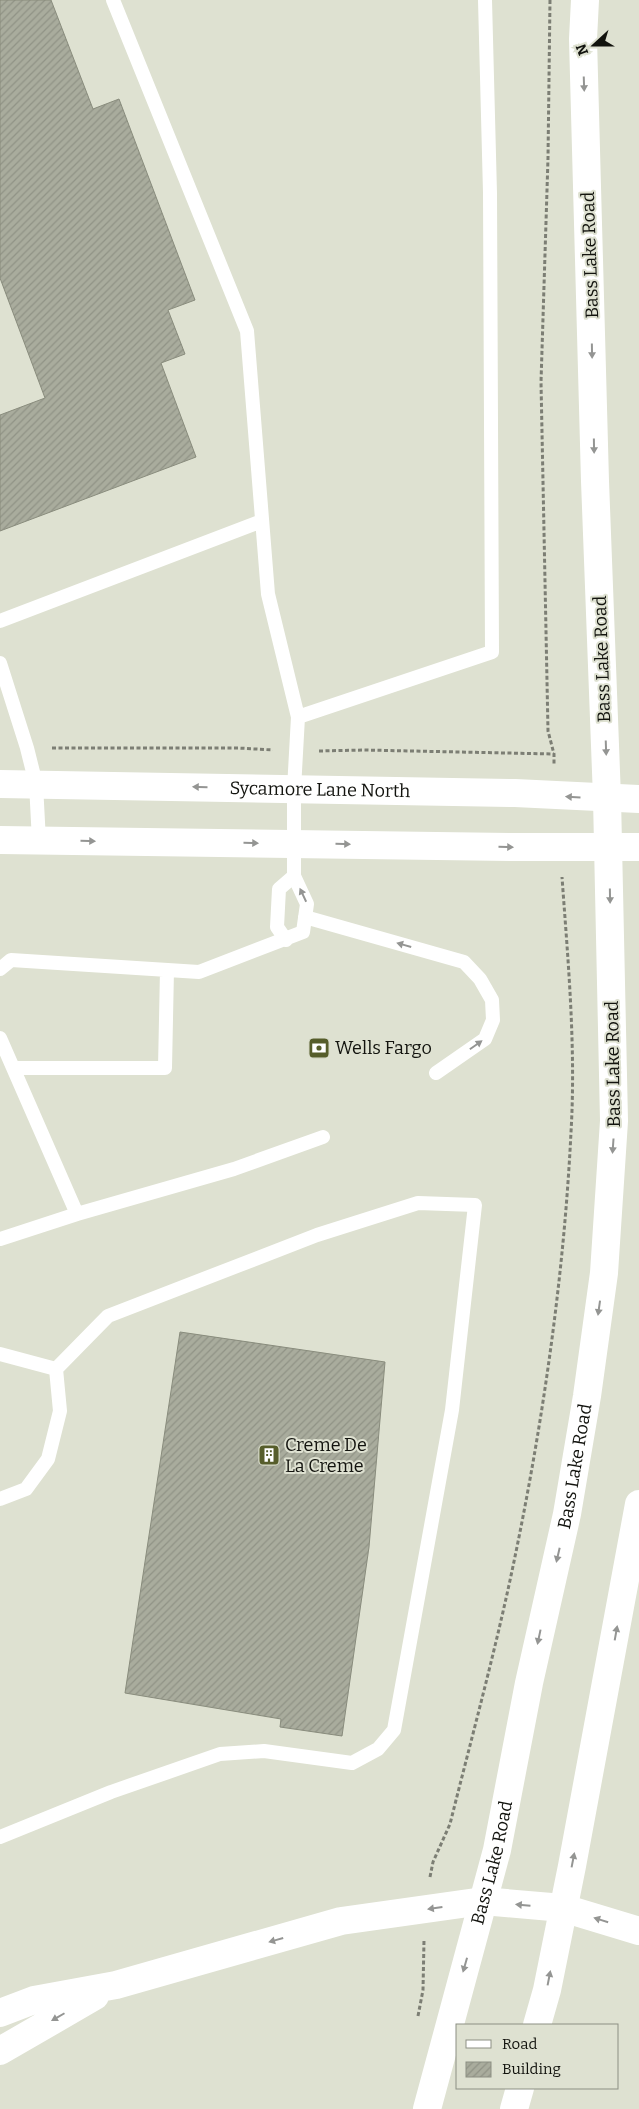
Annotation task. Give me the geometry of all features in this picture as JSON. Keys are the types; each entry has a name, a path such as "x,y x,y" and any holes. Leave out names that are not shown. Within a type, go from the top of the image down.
{"main road":[{"name":"Bass Lake Road","path":"427,2109 497,1850 529,1683 567,1514 587,1396 604,1272 614,1121 609,848 595,481 583,39 585,0"},
{"name":"Sycamore Lane North","path":"0,784 294,789 639,799"},
{"path":"0,840 560,848 639,847"},
{"path":"537,2024 547,1990 591,1766 639,1504"},
{"path":"0,2012 34,2000 116,1985 341,1921 483,1901 563,1908 639,1932"},
{"path":"0,2051 116,1985"},
{"path":"514,2109 520,2089"}],"lane":[{"path":"0,969 12,960 199,972 303,932 307,904 294,876 294,789 298,717 268,594 247,331 113,0"},
{"path":"298,717 492,652 490,193 485,0"},
{"path":"0,621 262,521"},
{"path":"0,663 27,748 36,784 39,841"},
{"path":"286,940 277,927 279,889 294,876"},
{"path":"305,917 464,962 480,979 492,1000 493,1020 485,1039 436,1073"},
{"path":"14,1068 165,1068 167,970"},
{"path":"0,1038 77,1214"},
{"path":"0,1239 77,1214 234,1169 323,1137"},
{"path":"0,1499 26,1488 48,1459 60,1411 56,1369 108,1316 317,1235 418,1203 475,1205 452,1410 394,1730 378,1749 352,1763 264,1751 220,1754 111,1792 0,1837"},
{"path":"0,1354 56,1369"}],"path":[{"path":"550,0 548,158 541,382 548,731 554,754 555,796"},
{"path":"418,2019 423,1990 424,1910 433,1862 450,1824 512,1572 547,1371 556,1301 571,1121 570,1016 560,848"}],"building":[{"path":"0,0 51,0 93,109 119,99 195,300 168,310 185,354 161,363 196,457 0,531 0,415 45,398 0,278"},
{"name":"Creme De La Creme","path":"180,1332 385,1362 369,1547 342,1736 280,1727 281,1719 125,1693"}],"place":[{"name":"Wells Fargo","path":"319,1048"},
{"name":"Creme De La Creme","path":"269,1455"}]}
